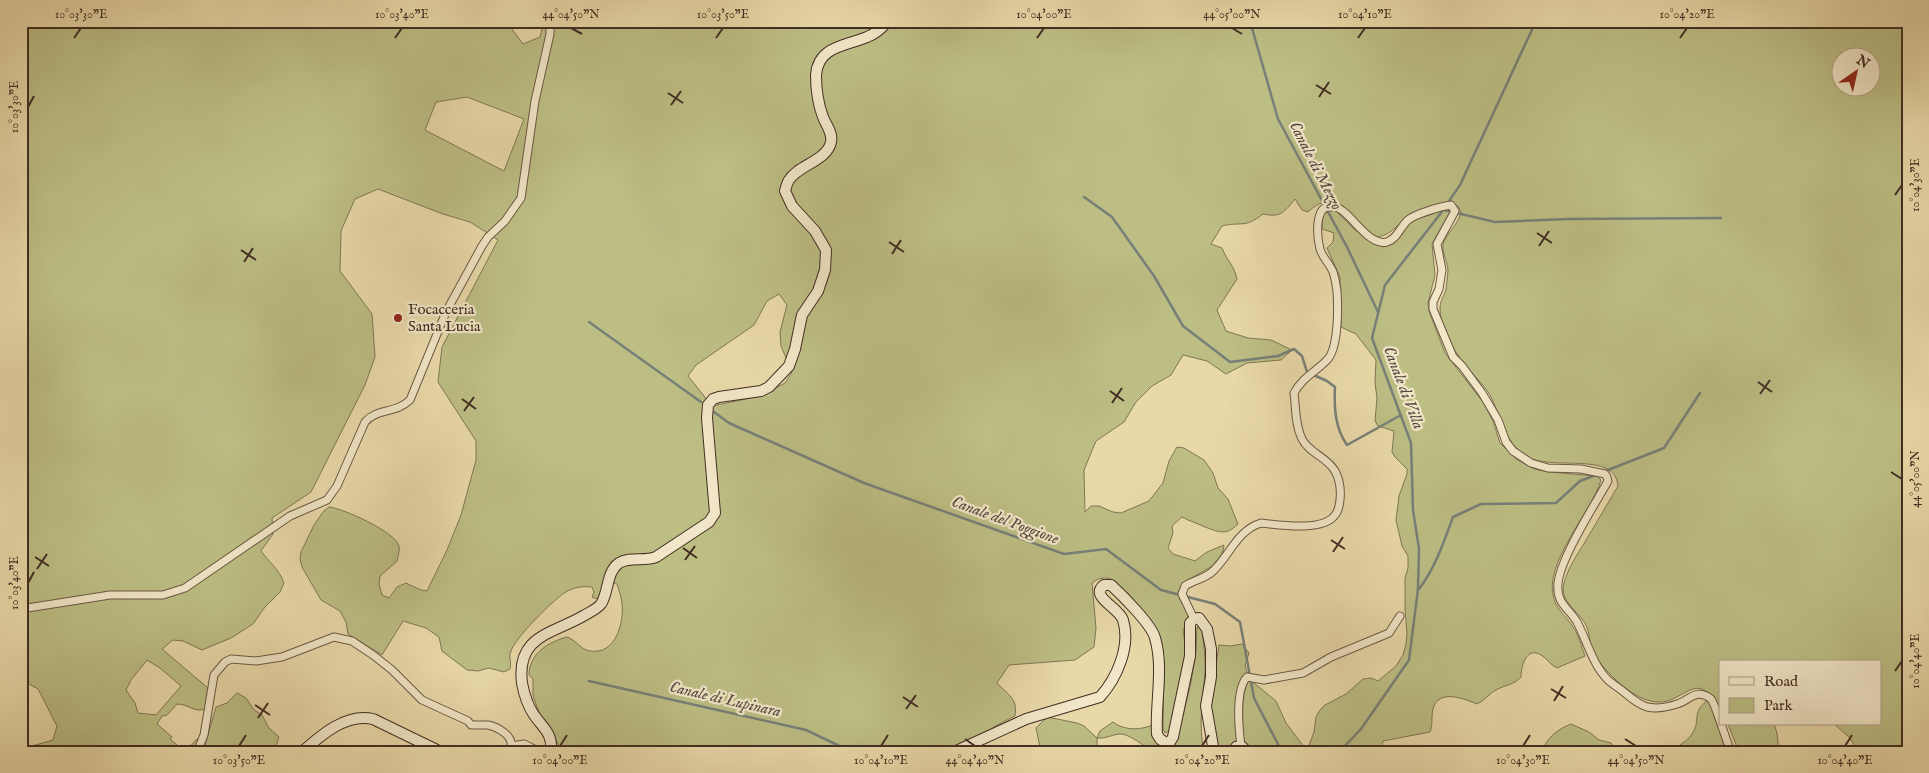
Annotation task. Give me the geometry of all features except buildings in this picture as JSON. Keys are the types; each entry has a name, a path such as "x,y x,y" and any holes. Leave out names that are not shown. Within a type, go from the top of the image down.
{"street":[{"path":"21,609 110,596 163,595 185,588 290,516 328,500 337,486 365,422 369,417 400,408 410,400 446,312 482,246 488,237 505,221 521,198 528,138 550,34 550,21"},
{"path":"551,752 552,740 534,714 525,696 521,670 524,655 529,646 537,639 578,620 601,604 613,568 619,563 648,560 656,557 709,522 715,513 708,449 708,405 719,396 761,391 768,387 789,366 795,349 802,315 818,291 825,270 826,250 815,231 792,206 785,191 788,181 821,155 828,148 831,141 830,130 823,116 816,92 817,67 831,49 866,38 881,29 888,21"},
{"path":"1194,618 1182,594 1185,586 1211,573 1246,530 1261,523 1310,526 1326,521 1336,514 1339,509 1341,488 1336,471 1307,447 1302,439 1297,423 1294,393 1310,373 1330,357 1336,325 1337,290 1333,272 1320,251 1320,212 1329,206 1342,209 1357,227 1371,237 1387,242 1394,237 1408,220 1449,205 1455,211 1437,244 1442,270 1433,309 1452,357 1462,366 1482,393 1498,420 1506,442 1513,451 1531,463 1548,468 1581,469 1605,474 1608,477 1608,481 1571,548 1565,563 1558,582 1560,602 1576,621 1595,662 1608,679 1636,703 1648,708 1679,704 1690,696 1704,695 1716,705 1719,721"},
{"path":"954,752 1026,719 1100,696 1108,687 1117,670 1124,640 1123,620 1117,610 1101,598 1099,593 1100,588 1104,585 1111,585 1122,595 1155,636 1158,653 1157,734 1162,741 1170,742 1173,737 1187,674 1190,656 1190,623 1194,618"},
{"path":"1241,750 1239,707 1241,686 1244,680 1250,677 1264,680 1303,673 1331,657 1389,633 1400,616"},
{"path":"1194,618 1200,618 1205,623 1211,649 1212,677 1206,706 1214,752"},
{"path":"197,752 204,735 214,675 225,662 231,659 256,661 282,657 334,637 352,641 392,670 422,700 468,721 471,725 490,725 510,737 512,742 507,751 485,752"},
{"path":"302,752 345,721 361,717 373,719 441,752"},
{"path":"1721,726 1731,752"},
{"path":"511,746 525,744 536,750"}],"green space":[{"path":"21,21 506,21 523,44 540,37 544,21 1908,21 1908,752 1859,752 1849,737 1836,726 1882,726 1882,660 1719,660 1719,706 1711,695 1704,690 1696,688 1666,701 1656,702 1647,700 1629,691 1605,669 1592,650 1586,625 1570,606 1563,590 1570,567 1618,486 1614,475 1606,468 1594,465 1550,462 1526,456 1513,444 1508,436 1488,392 1454,349 1443,325 1440,308 1446,290 1448,271 1443,245 1461,213 1459,207 1449,202 1415,213 1392,231 1378,237 1369,232 1345,209 1337,204 1329,202 1319,204 1308,212 1302,210 1295,199 1282,213 1274,215 1263,214 1251,222 1222,226 1211,244 1222,248 1237,279 1217,310 1226,331 1248,338 1271,340 1292,350 1281,360 1247,363 1226,374 1207,361 1183,355 1171,375 1152,386 1136,402 1124,422 1096,441 1084,470 1085,512 1091,506 1099,506 1121,513 1149,501 1163,483 1169,461 1177,447 1184,448 1204,460 1213,473 1218,488 1228,499 1238,524 1226,532 1222,532 1182,517 1172,526 1173,533 1168,548 1173,554 1195,561 1207,552 1224,545 1218,561 1190,579 1178,592 1189,614 1183,631 1187,655 1169,731 1165,733 1163,729 1164,660 1118,584 1112,579 1105,578 1092,583 1096,628 1094,647 1075,660 1009,665 997,683 1014,701 1015,716 986,733 980,745 980,752 562,752 552,732 542,720 533,696 533,679 529,675 532,661 541,650 553,642 567,637 590,651 599,651 612,643 622,620 622,601 617,584 612,582 598,599 592,597 594,592 592,587 579,587 560,596 536,619 514,645 510,653 510,669 504,672 489,668 478,671 467,670 442,651 439,637 426,628 403,621 382,655 348,634 346,622 340,611 321,600 302,567 301,552 314,525 323,512 329,507 336,508 368,522 396,540 399,546 397,561 380,576 379,584 382,595 389,598 397,587 406,583 427,591 447,550 461,515 476,460 476,441 438,382 442,347 498,240 470,222 443,214 378,189 355,199 341,231 340,271 372,314 375,357 365,385 311,492 272,518 273,534 261,551 282,578 284,583 280,592 265,607 253,624 231,638 202,650 183,641 173,640 162,649 208,688 206,709 198,710 177,704 167,715 162,716 157,724 185,752 28,752 32,746 53,740 57,726 38,689 29,684 21,686","holes":["467,97 524,119 504,171 425,130 436,102","779,294 787,305 780,332 781,346 792,372 785,383 760,396 712,406 688,376 696,365 754,325 767,301","147,660 160,668 181,686 156,715 138,713 135,703 126,690 131,680"]},
{"path":"1448,209 1450,212 1432,244 1435,275 1428,303 1429,311 1445,353 1483,402 1493,421 1500,443 1516,459 1534,469 1597,476 1601,480 1596,493 1561,554 1552,585 1555,603 1575,630 1585,656 1557,668 1541,655 1532,653 1525,659 1521,677 1515,682 1499,688 1477,704 1452,697 1440,699 1433,709 1430,732 1383,741 1381,752 1252,752 1244,742 1231,752 1218,752 1213,731 1211,700 1219,645 1242,644 1249,653 1245,666 1249,679 1276,701 1286,723 1307,751 1314,732 1316,717 1325,705 1346,694 1363,679 1371,678 1378,681 1396,666 1403,655 1407,633 1405,578 1408,568 1408,556 1402,546 1396,520 1399,496 1407,469 1392,452 1394,431 1378,426 1375,421 1377,398 1375,383 1376,360 1356,334 1341,327 1340,277 1327,248 1333,242 1334,233 1322,229 1323,214 1335,210 1355,230 1383,247 1395,241 1414,220"},
{"path":"1197,627 1202,628 1205,655 1201,722 1204,752 1151,752 1137,741 1121,734 1097,738 1100,731 1113,722 1122,727 1133,729 1153,725 1171,745 1178,736 1191,682 1196,652"},
{"path":"237,693 246,698 254,710 262,715 269,728 279,737 276,746 277,752 203,752 216,707 227,703"},
{"path":"1708,700 1713,709 1726,752 1671,752 1692,734 1695,729 1699,709"},
{"path":"1047,717 1077,723 1084,726 1097,738 1097,752 1041,752 1036,728"},
{"path":"1571,724 1589,732 1599,740 1611,743 1617,752 1542,752 1546,742 1553,735"},
{"path":"1729,726 1775,726 1779,752 1739,752"},
{"path":"197,739 199,740 194,752 185,752"}],"waterway":[{"name":"Canale di Mezzo","path":"1250,21 1278,119 1347,247 1378,312"},
{"name":"Canale di Villa","path":"1447,204 1460,185 1536,21"},
{"path":"1084,197 1112,217 1154,276 1183,326 1230,362 1278,356 1294,349 1302,356 1307,372 1327,381 1335,387 1336,418 1340,432 1347,445 1401,415"},
{"name":"Canale di Villa","path":"1339,752 1361,729 1409,660 1418,589 1419,549 1413,510 1411,443 1372,338 1385,285 1444,209"},
{"path":"1444,210 1495,222 1568,219 1721,218"},
{"name":"Canale del Poggione","path":"589,322 701,402"},
{"path":"1603,472 1664,448 1700,393"},
{"name":"Canale del Poggione","path":"714,412 729,423 864,483 1064,554 1106,549 1161,590 1215,604 1240,622 1254,698 1282,752"},
{"path":"1419,589 1443,545 1453,517 1481,504 1556,503 1580,481 1596,475"},
{"name":"Canale di Lupinara","path":"589,681 806,730 852,752"}],"place":[{"name":"Focacceria Santa Lucia","path":"398,318"}]}
